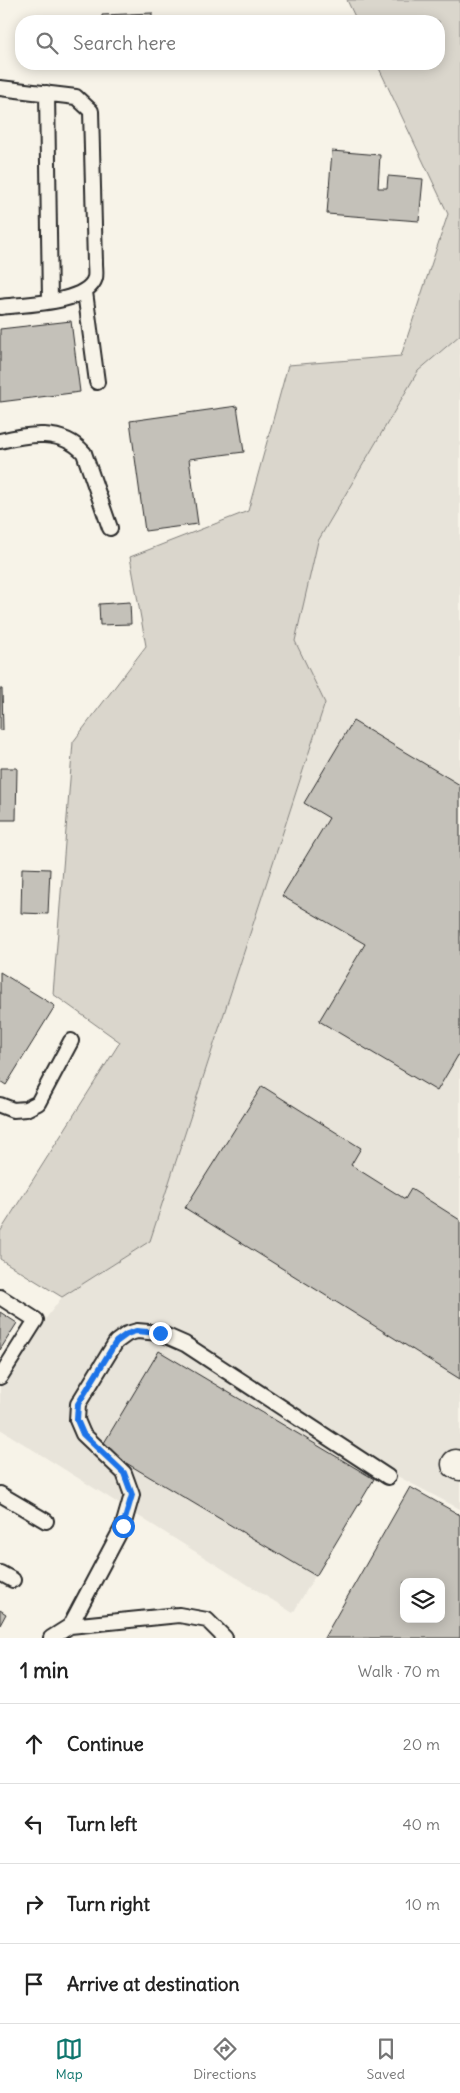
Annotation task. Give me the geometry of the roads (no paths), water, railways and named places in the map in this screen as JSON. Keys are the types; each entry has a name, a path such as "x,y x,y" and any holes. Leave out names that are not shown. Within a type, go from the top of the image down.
{"lane":[{"path":"0,88 76,97 91,111 95,279 85,292 50,301 0,307"},
{"path":"47,93 50,301"},
{"path":"85,292 97,382"},
{"path":"0,442 38,434 69,441 77,446 84,453 110,528"},
{"path":"0,1105 14,1110 26,1109 38,1103 72,1041"},
{"path":"0,1297 36,1320 0,1377"},
{"path":"70,1626 123,1526 132,1495 124,1473 83,1434 77,1420 78,1404 116,1342 127,1334 136,1331 160,1333 185,1344 388,1477"},
{"path":"0,1494 46,1521"},
{"path":"0,1573 13,1580"},
{"path":"51,1638 70,1626 179,1616 207,1620 225,1638"}]}
